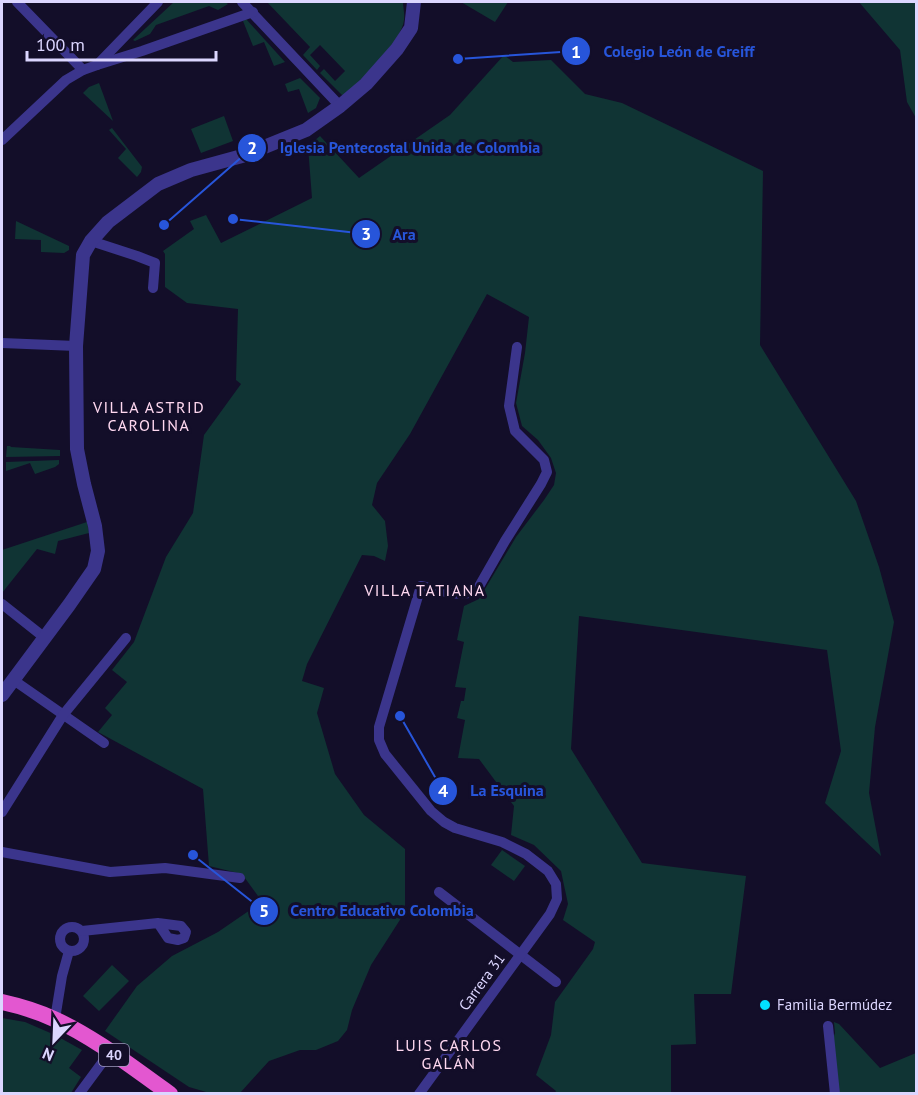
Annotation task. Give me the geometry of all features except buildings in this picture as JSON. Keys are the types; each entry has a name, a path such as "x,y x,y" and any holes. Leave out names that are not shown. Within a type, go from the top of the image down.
{"highway":[{"name":"40","path":"2,1002 27,1008 55,1019 110,1052 170,1094"}],"street":[{"path":"17,2 83,70"},
{"path":"97,65 158,2"},
{"path":"242,2 340,106"},
{"path":"2,694 69,605 93,569 98,551 95,526 77,449 76,346 83,255 108,222 158,184 191,170 242,156 306,130 340,106 366,84 397,49 411,28 414,2"},
{"path":"2,140 66,80 83,70 253,12"},
{"path":"91,242 155,263 153,288"},
{"path":"2,343 76,346"},
{"name":"Carrera 31","path":"419,1094 550,914 557,899 556,884 548,871 526,854 502,842 455,828 431,811 385,754 379,740 379,727 421,586 469,595 477,590 547,472 544,460 515,431 509,406 517,347"},
{"path":"2,604 45,638"},
{"path":"2,812 63,715 126,638"},
{"path":"12,679 104,743"},
{"path":"2,852 110,872 165,868 240,879"},
{"path":"439,892 556,982"},
{"path":"81,931 158,923"},
{"path":"70,927 81,931 84,938 82,946 77,951 69,951 61,945 59,939 63,930 70,927"},
{"path":"55,1019 62,976 69,951"},
{"path":"828,1026 835,1094"},
{"path":"80,1094 110,1052"}],"green space":[{"path":"174,2 225,2 228,4 218,10 209,6 156,25 150,34 133,40"},
{"path":"267,2 403,2 404,20 396,39 388,50 369,72 343,96 320,73 324,69 335,81 345,71 320,45 310,55 320,66 317,70 303,55 310,47"},
{"path":"461,2 508,2 495,22"},
{"path":"859,2 916,2 916,118 907,102 900,50"},
{"path":"246,19 285,62 274,66 264,42 253,46 243,21"},
{"path":"504,55 513,62 551,60 585,94 622,103 763,171 760,345 856,501 879,567 894,622 875,727 869,793 881,856 825,803 841,751 827,650 579,616 571,749 642,863 746,876 731,994 694,994 696,1044 671,1045 671,1093 555,1093 556,1091 536,1075 551,1035 555,1002 593,949 595,942 563,920 568,904 561,871 534,845 511,835 514,806 479,759 458,758 465,720 457,718 461,701 464,701 466,688 455,687 464,642 457,640 464,606 479,599 516,537 554,485 556,473 551,458 538,440 522,426 516,403 529,317 487,294 410,434 377,483 372,505 385,521 388,546 385,561 374,556 362,555 307,664 302,681 324,688 317,713 335,774 364,815 405,849 405,912 371,965 352,1010 347,1030 338,1041 316,1050 300,1050 269,1061 240,1093 213,1094 189,1087 105,1031 137,986 172,956 218,932 253,908 258,896 242,874 209,866 203,789 98,732 112,715 105,708 127,682 112,670 134,642 166,557 193,513 204,435 241,384 236,380 238,309 187,303 165,287 165,254 163,251 194,229 190,221 206,215 221,243 312,198 308,146 320,136 359,178 450,115"},
{"path":"300,78 320,98 316,108 308,113 299,89 288,92 285,84"},
{"path":"99,83 113,121 83,93 89,87"},
{"path":"224,116 233,141 201,153 191,129"},
{"path":"112,128 142,167 137,177 118,158 126,149 109,130"},
{"path":"16,221 69,246 69,250 64,253 41,252 41,240 15,239"},
{"path":"7,446 60,450 60,456 6,457"},
{"path":"59,460 59,464 55,467 35,474 30,463 6,471 6,462"},
{"path":"87,522 89,533 58,541 55,554 37,549 2,593 2,550"},
{"path":"502,850 525,866 514,881 491,865"},
{"path":"112,965 129,981 99,1011 83,996"},
{"path":"2,1018 25,1022 82,1050 69,1068 81,1077 71,1093 2,1093"},
{"path":"834,1022 839,1024 880,1068 916,1053 916,1093 838,1093 832,1041 835,1033"}],"place":[{"name":"Colegio León de Greiff","path":"458,59"},
{"name":"Ara","path":"233,219"},
{"name":"Iglesia Pentecostal Unida de Colombia","path":"164,225"},
{"name":"La Esquina","path":"400,716"},
{"name":"Centro Educativo Colombia","path":"193,855"},
{"name":"Familia Bermúdez","path":"765,1005"}],"district":[{"name":"VILLA ASTRID CAROLINA","path":"149,416"},
{"name":"VILLA TATIANA","path":"425,590"},
{"name":"LUIS CARLOS GALÁN","path":"449,1054"}]}
